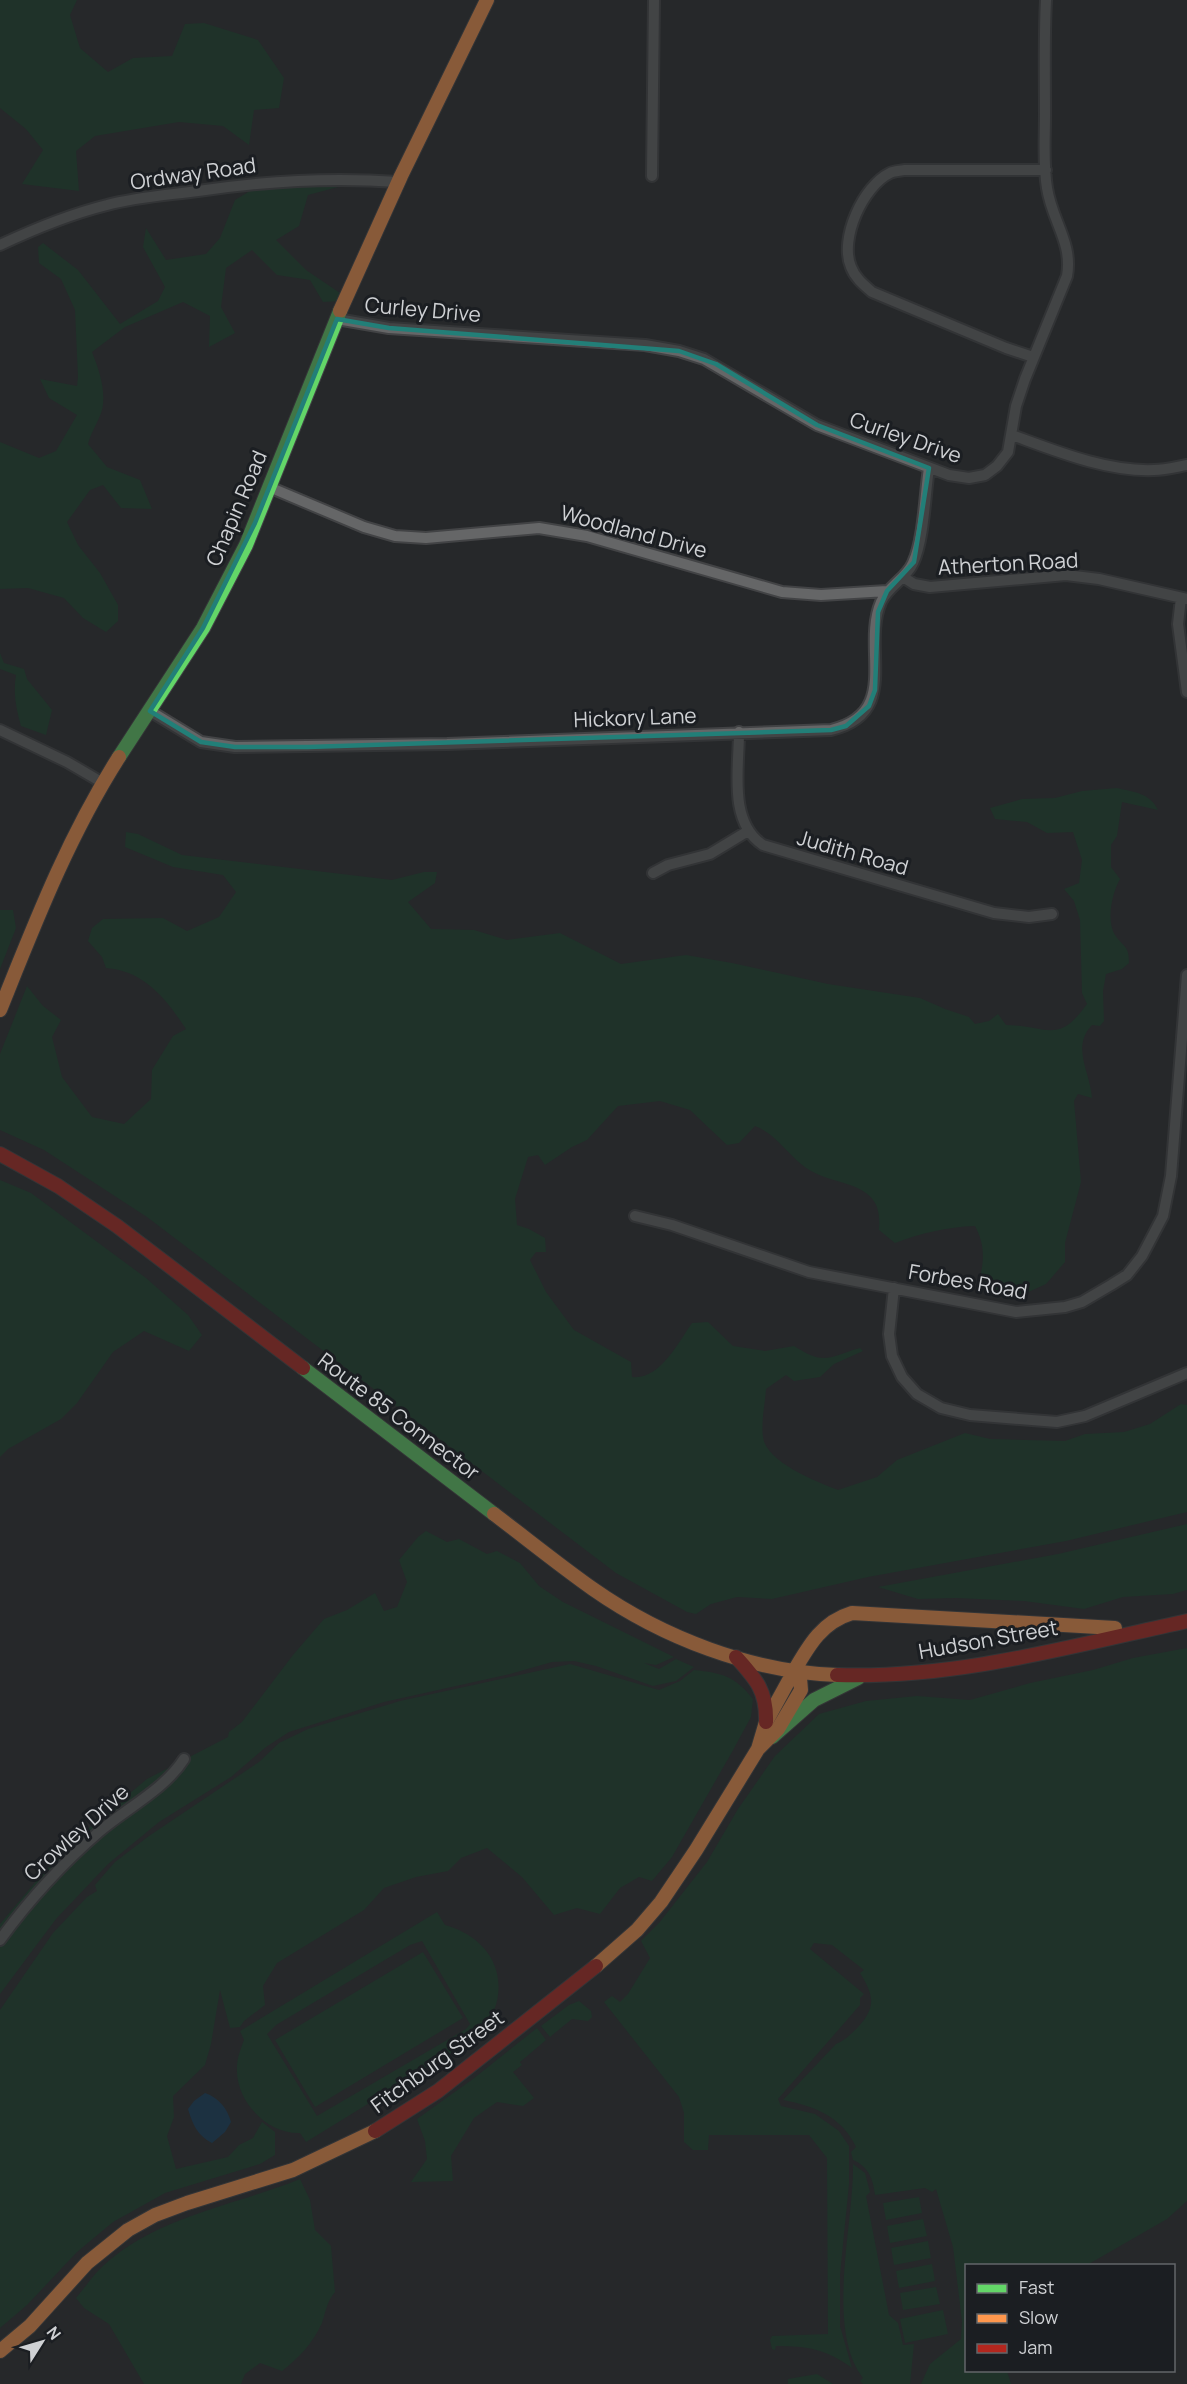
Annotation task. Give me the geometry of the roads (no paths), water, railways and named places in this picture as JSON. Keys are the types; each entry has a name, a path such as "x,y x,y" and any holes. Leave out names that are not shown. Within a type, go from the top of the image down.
{"street":[{"path":"485,3 500,0"},
{"path":"652,176 654,0"},
{"name":"Curley Drive","path":"337,320 389,328 645,345 679,351 716,364 818,425 928,468 959,477 985,475 1003,460 1008,452 1016,406 1033,357 1067,276 1069,265 1069,253 1052,212 1046,170 1046,0"},
{"name":"Chapin Road","path":"0,1010 57,869 104,783 215,608 246,544 337,320 398,182 485,3"},
{"path":"1033,357 872,292 860,282 851,267 847,251 853,221 860,207 869,192 891,173 904,170 1046,170"},
{"name":"Ordway Road","path":"0,245 35,229 108,204 292,180 354,179 398,182"},
{"path":"1012,435 1073,456 1110,465 1154,470 1187,465"},
{"name":"Hickory Lane","path":"150,711 201,742 235,747 447,744 831,729 846,726 859,718 869,706 875,690 876,622 881,601 887,591 914,562 919,544 928,468"},
{"name":"Woodland Drive","path":"269,487 364,527 395,536 426,538 555,529 587,536 782,592 821,596 887,591"},
{"name":"Atherton Road","path":"903,576 914,584 930,586 1043,576 1077,576 1184,598"},
{"path":"1184,598 1178,624 1187,692"},
{"path":"0,730 67,762 104,783"},
{"path":"653,873 668,865 710,854 748,831 743,822 740,803 739,732"},
{"name":"Judith Road","path":"748,831 754,839 776,850 994,914 1029,917 1052,914"},
{"name":"Forbes Road","path":"636,1216 809,1272 1016,1312 1035,1312 1082,1302 1127,1275 1142,1256 1163,1216 1169,1196 1187,975"},
{"name":"Route 85 Connector","path":"0,1154 58,1186 117,1226 601,1594 661,1628 736,1657 794,1671"},
{"path":"894,1288 889,1334 892,1356 902,1377 917,1394 941,1408 970,1415 1057,1422 1085,1416 1187,1373"},
{"path":"758,1749 766,1722 817,1632 830,1621 852,1613 1080,1628 1133,1628 1180,1623"},
{"name":"Hudson Street","path":"794,1671 863,1676 955,1669 1180,1623"},
{"path":"736,1657 763,1688 767,1702 766,1722"},
{"path":"772,1737 801,1690 800,1678 794,1671"},
{"path":"758,1749 814,1700 863,1676"},
{"name":"Fitchburg Street","path":"0,2351 30,2326 87,2264 128,2230 170,2209 312,2163 384,2126 438,2091 577,1982 636,1930 672,1886 758,1749"},
{"name":"Crowley Drive","path":"0,1940 28,1903 70,1858 115,1819 172,1775 184,1759"}],"water":[{"path":"205,2093 222,2104 231,2122 225,2132 212,2143 196,2129 188,2109"}]}
